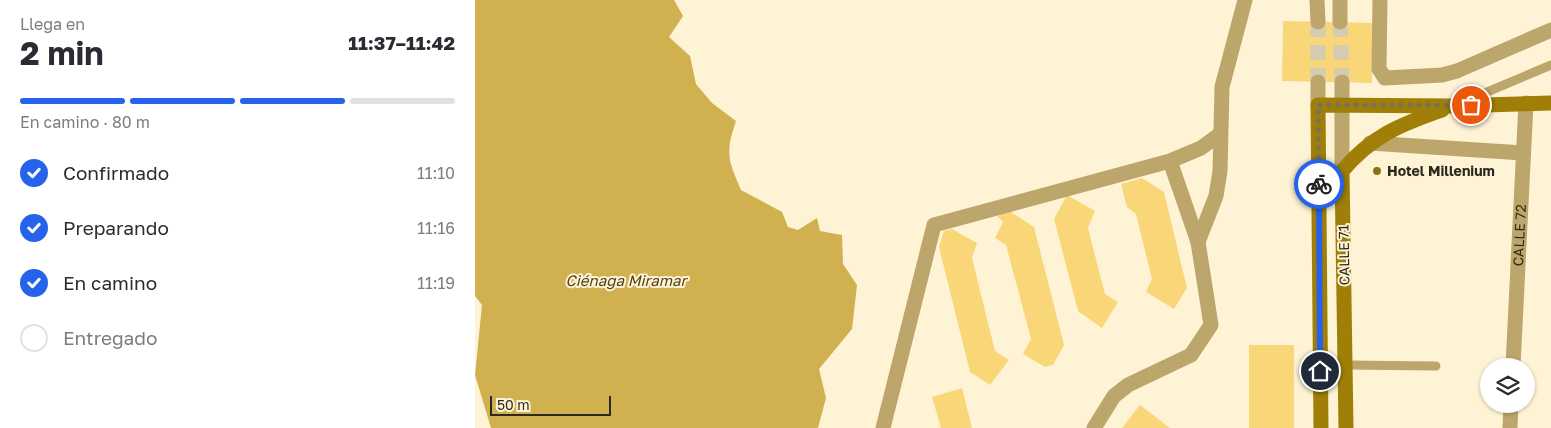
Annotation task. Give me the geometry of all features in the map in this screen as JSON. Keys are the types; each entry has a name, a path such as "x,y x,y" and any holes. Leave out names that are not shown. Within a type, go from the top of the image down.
{"main road":[{"path":"1318,105 1453,106 1551,103"},
{"name":"CALLE 71","path":"1318,105 1321,428"},
{"path":"1343,171 1370,143 1403,124 1453,106"},
{"name":"CALLE 71","path":"1343,171 1346,428"}],"street":[{"path":"1198,242 1216,196 1220,171 1222,87 1245,0"},
{"path":"1317,0 1318,22"},
{"path":"1340,0 1340,22"},
{"path":"1380,0 1379,70 1385,78 1442,75 1457,72 1551,30"},
{"name":"CALLE 71","path":"1318,82 1318,105"},
{"name":"CALLE 71","path":"1342,82 1343,171"},
{"name":"CALLE 72","path":"1513,358 1526,103"},
{"path":"883,428 934,225 1170,161 1201,148 1220,134"},
{"path":"1370,143 1523,154"},
{"path":"1094,428 1114,396 1128,385 1191,355 1203,340 1211,325 1198,242 1170,161"},
{"path":"1510,428 1511,413"}],"lane":[{"path":"1453,106 1551,65"},
{"path":"1345,365 1436,366"}],"water":[{"name":"Ciénaga Miramar","path":"475,0 674,0 683,16 669,37 690,56 696,84 712,103 736,121 730,141 729,156 741,190 782,212 788,227 798,230 817,218 820,231 842,235 843,264 857,285 852,329 819,369 826,398 818,428 491,428 475,375 482,305 475,296"}],"building":[{"path":"1283,21 1373,23 1372,83 1282,81"},
{"path":"1142,178 1164,192 1187,288 1174,309 1146,292 1152,279 1136,214 1127,207 1121,184"},
{"path":"1067,195 1095,211 1088,228 1105,294 1118,302 1102,328 1078,311 1054,219"},
{"path":"1005,208 1034,227 1064,345 1053,365 1045,367 1023,354 1031,339 1006,245 995,238 1003,222 998,217"},
{"path":"952,229 977,243 972,258 995,351 1009,360 990,385 970,372 939,247 944,231"},
{"path":"1249,345 1294,345 1294,428 1249,428"},
{"path":"962,388 972,428 941,428 932,397"},
{"path":"1140,405 1170,428 1122,428"}],"tunnel":[{"path":"1318,22 1318,82"},
{"path":"1340,22 1342,82"}],"way so far":[{"path":"1319,184 1318,105 1471,105"}],"place":[{"name":"Hotel Millenium","path":"1377,171"}],"route":[{"path":"1319,184 1320,371"}]}
